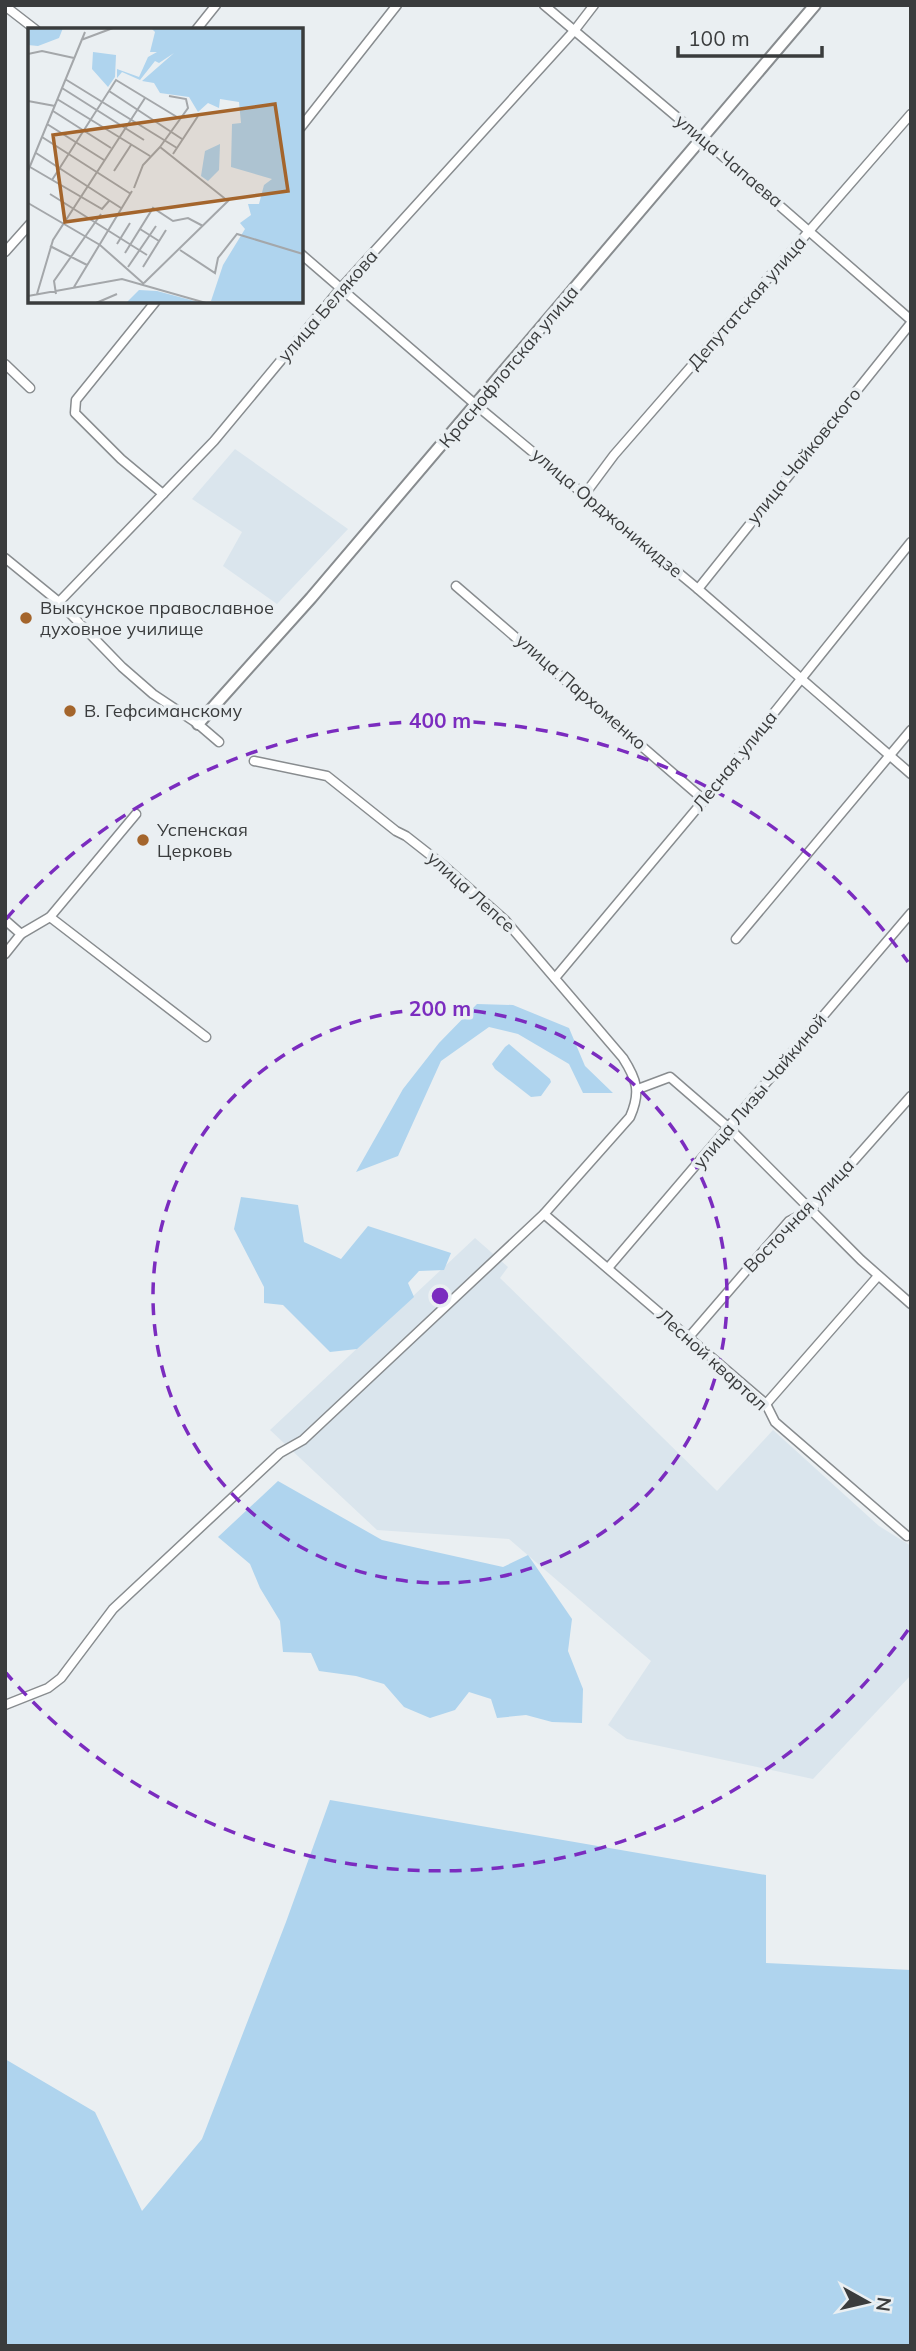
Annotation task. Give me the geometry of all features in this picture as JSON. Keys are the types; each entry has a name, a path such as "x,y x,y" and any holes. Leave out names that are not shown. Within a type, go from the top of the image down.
{"street":[{"path":"198,28 216,5"},
{"path":"303,124 397,5"},
{"name":"улица Чапаева","path":"544,5 810,231 911,321"},
{"name":"улица Белякова","path":"59,602 214,442 341,288 574,31 594,5"},
{"name":"Краснофлотская улица","path":"198,724 311,598 815,5"},
{"path":"5,6 33,28"},
{"name":"Депутатская улица","path":"585,494 614,455 911,114"},
{"path":"5,252 28,226"},
{"name":"улица Орджоникидзе","path":"303,256 476,405 698,589 911,774"},
{"path":"154,303 76,400 75,413 121,459 163,494"},
{"name":"улица Чайковского","path":"698,589 911,321"},
{"path":"5,364 30,388"},
{"name":"Лесная улица","path":"555,978 704,800 911,542"},
{"path":"5,558 59,602 143,685 219,742"},
{"name":"улица Пархоменко","path":"456,586 704,800"},
{"path":"736,939 911,730"},
{"name":"улица Лепсе","path":"254,761 327,776 479,895 505,920 622,1058 638,1089"},
{"path":"5,954 20,934 50,917 136,814"},
{"name":"улица Лизы Чайкиной","path":"608,1268 911,913"},
{"path":"50,917 206,1037"},
{"path":"5,920 20,934"},
{"path":"5,1704 48,1688 61,1678 113,1609 280,1453 303,1440 544,1214 631,1117 638,1089 670,1077 729,1128 878,1276 911,1304"},
{"name":"Восточная улица","path":"689,1337 789,1222 810,1210 911,1096"},
{"name":"Лесной квартал","path":"544,1214 766,1404 775,1422 907,1536"},
{"path":"766,1404 878,1276"}],"shaded area":[{"path":"235,449 348,529 277,604 223,566 242,532 192,499"},
{"path":"477,1004 513,1005 569,1028 585,1066 613,1093 583,1093 569,1064 518,1034 489,1027 441,1061 398,1156 356,1172 403,1089 439,1043"},
{"path":"509,1044 550,1079 551,1082 541,1096 531,1097 495,1069 492,1064"},
{"path":"241,1197 298,1205 304,1242 341,1259 368,1226 451,1253 444,1270 419,1271 408,1283 414,1297 357,1349 330,1352 283,1305 264,1303 264,1287 234,1229"},
{"path":"475,1238 508,1267 500,1278 717,1491 773,1430 879,1526 911,1546 911,1675 813,1779 627,1739 608,1725 651,1661 509,1539 377,1530 270,1430"},
{"path":"278,1481 382,1540 503,1567 528,1555 572,1619 568,1651 583,1689 582,1723 552,1722 526,1715 497,1718 491,1699 469,1692 455,1710 430,1718 404,1707 384,1684 356,1676 319,1671 311,1653 283,1652 280,1621 260,1588 250,1564 218,1537"},
{"path":"330,1800 766,1875 766,1963 911,1970 911,2346 5,2346 5,2059 95,2112 142,2211 202,2139"}],"place":[{"name":"Выксунское православное духовное училище","path":"26,618"},
{"name":"В. Гефсиманскому","path":"70,711"},
{"name":"Успенская Церковь","path":"143,840"}]}
